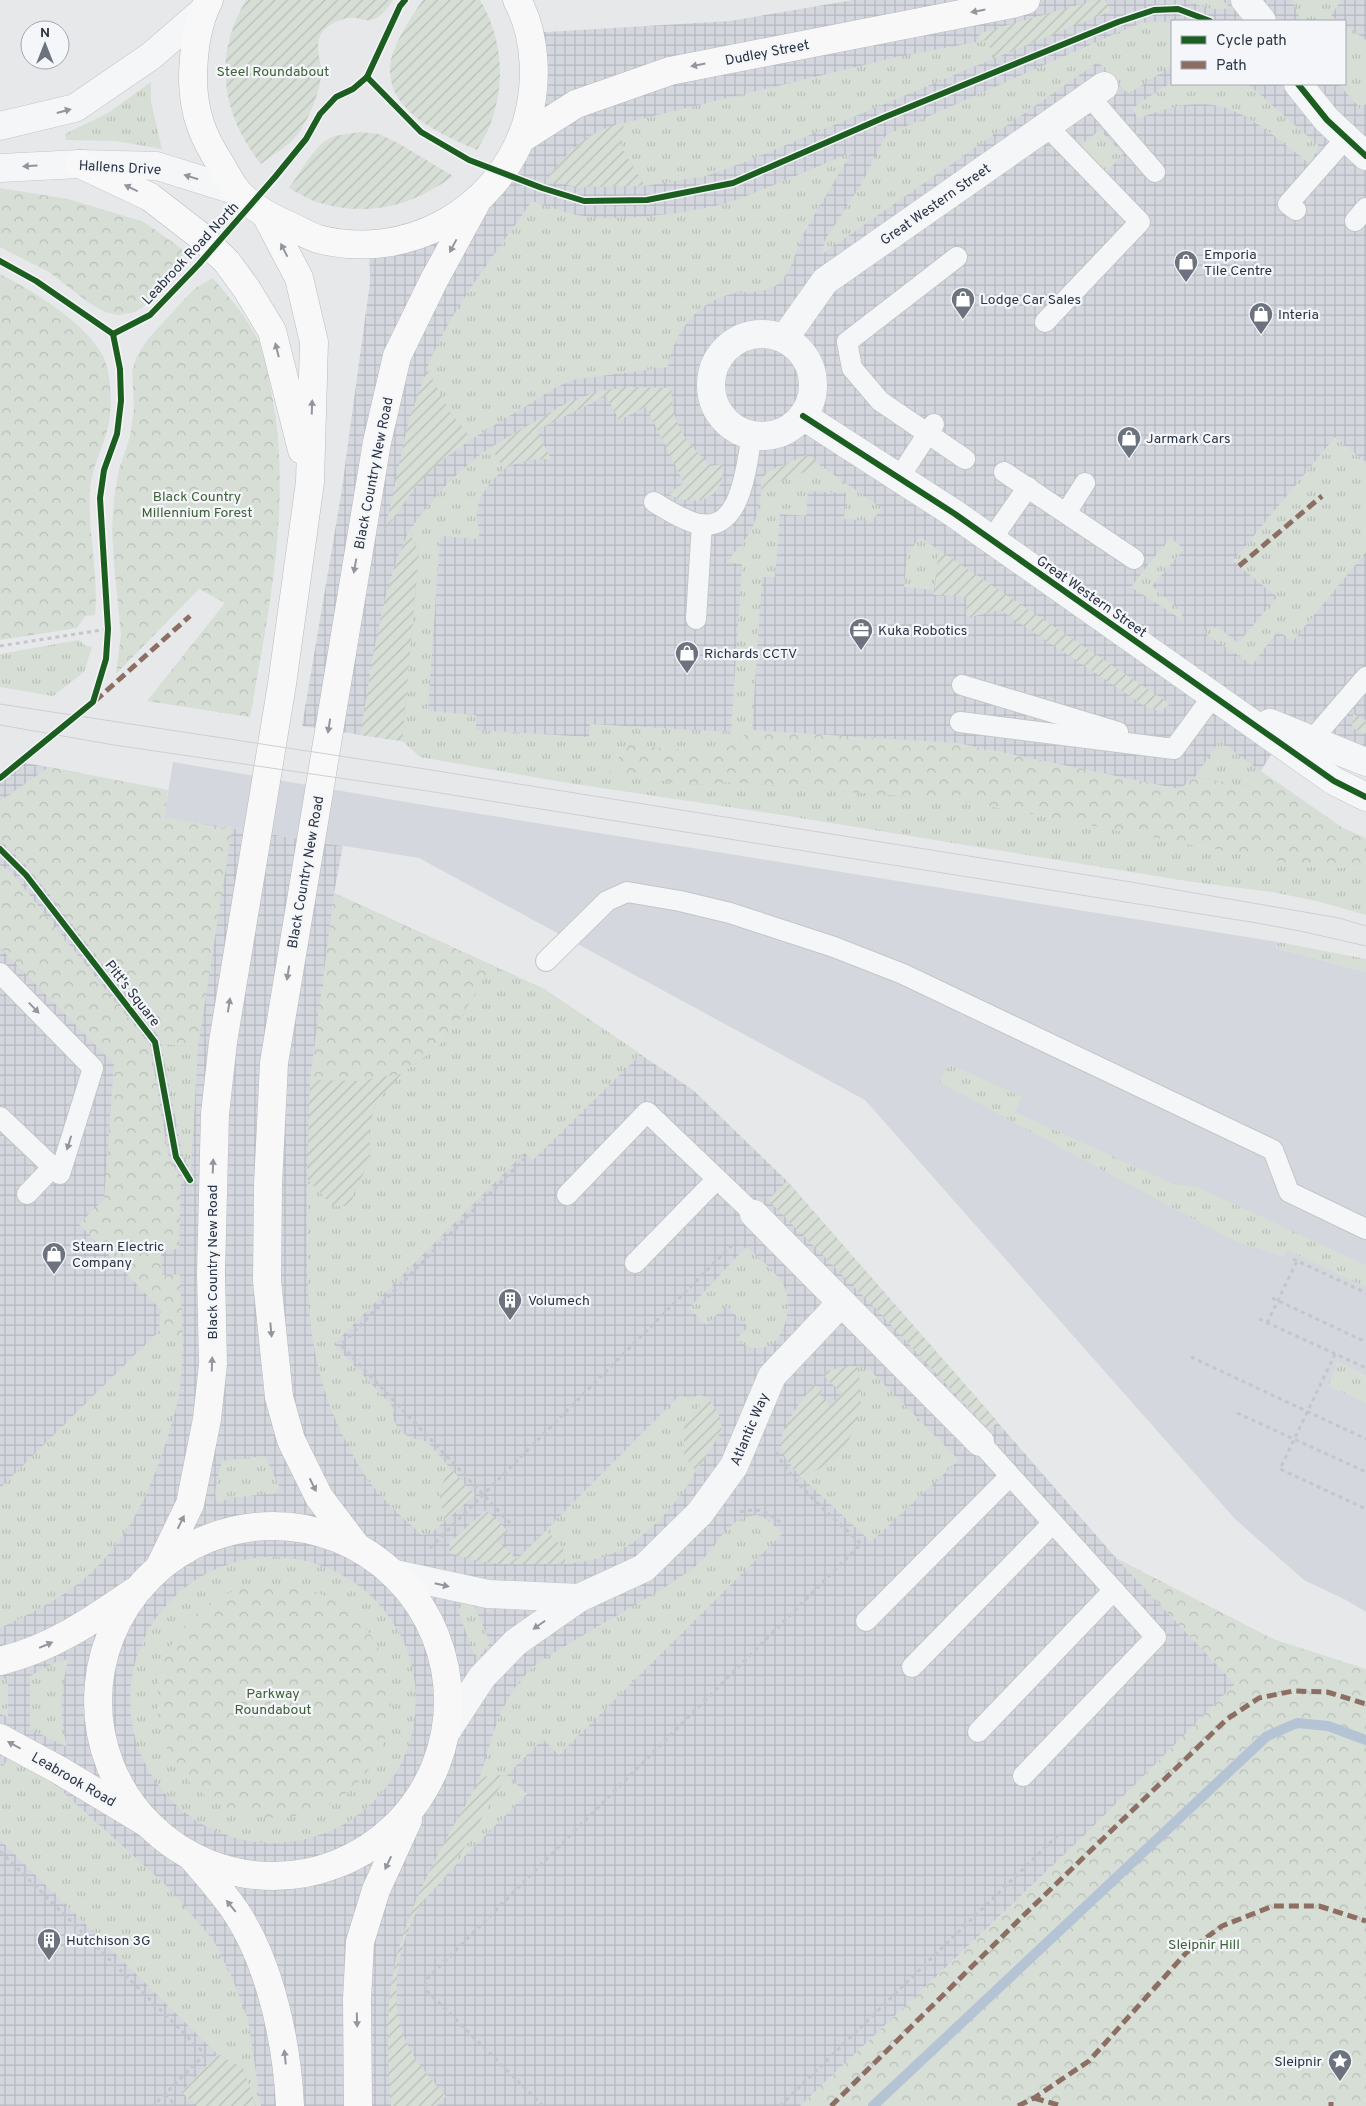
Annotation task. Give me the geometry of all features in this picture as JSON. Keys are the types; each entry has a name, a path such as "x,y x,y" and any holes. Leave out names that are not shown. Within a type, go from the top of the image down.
{"main road":[{"path":"206,6 193,51 194,101 205,140 238,191 266,216 317,238 363,245 413,237 441,226 482,196 499,179 521,139 530,112 534,75 529,33 517,0"},
{"name":"Dudley Street","path":"521,139 576,104 670,71 1026,0"},
{"path":"80,164 150,197 200,235 227,262 246,288 272,331 310,482"},
{"name":"Black Country New Road","path":"356,1546 319,1497 291,1440 279,1397 267,1281 268,1184 274,1063 377,442 397,356 434,280 482,196"},
{"name":"Black Country New Road","path":"160,1566 190,1504 207,1419 213,1364 211,1245 215,1114 223,1042 282,684 310,482 314,342 299,278 266,216"},
{"path":"290,2106 284,2040 270,1988 252,1942 236,1912 191,1856 147,1823 124,1793 108,1762 100,1731 97,1699 100,1669 111,1632 136,1591 160,1566 186,1548 215,1535 259,1526 300,1527 356,1546 395,1574 428,1618 443,1657 449,1691 446,1732 437,1764 416,1802 376,1890 360,1942 357,1998 358,2106"},
{"path":"0,1661 13,1658 71,1634 136,1591"},
{"name":"Leabrook Road","path":"0,1738 147,1823"},
{"path":"191,1856 241,1873 269,1876 299,1874 329,1866 354,1856 386,1834 416,1802"}],"street":[{"path":"0,126 75,108 151,56 206,6"},
{"path":"1299,85 1327,120 1366,156"},
{"name":"Great Western Street","path":"784,339 825,281 1097,91"},
{"name":"Hallens Drive","path":"0,168 80,164 157,166 238,191"},
{"path":"754,334 770,334 784,339 798,349 808,362 814,386 810,404 803,416 791,428 774,435 761,437 736,429 719,414 711,390 713,370 717,360 727,348 740,339 754,334"},
{"name":"Great Western Street","path":"803,416 991,540 1220,701 1305,748 1366,762"},
{"name":"Great Western Street","path":"1305,748 1334,781 1366,797"},
{"path":"754,1214 980,1442"},
{"name":"Atlantic Way","path":"446,1732 482,1677 516,1642 579,1598 644,1568 700,1513 734,1466 772,1376 841,1303"},
{"name":"Atlantic Way","path":"395,1574 488,1594 579,1598"}],"lane":[{"path":"1097,91 1155,172"},
{"path":"1045,322 1140,222 1047,126"},
{"path":"1296,210 1288,204 1346,138"},
{"path":"957,257 847,342 852,368 880,401 932,428 965,459"},
{"path":"899,478 932,428"},
{"path":"654,502 688,520 702,524 711,525 725,518 737,503 752,435"},
{"path":"1004,472 1134,559"},
{"path":"1066,513 1085,483"},
{"path":"991,540 1028,487"},
{"path":"696,619 702,524"},
{"path":"962,685 1174,750"},
{"path":"1305,748 1362,688"},
{"path":"1174,750 1220,701"},
{"path":"960,722 1174,750"},
{"path":"546,960 607,901 627,892 680,901 730,913 792,932 902,974 1273,1150 1289,1192 1366,1229"},
{"path":"0,974 93,1068 60,1174 0,1117"},
{"path":"567,1195 647,1112 754,1214"},
{"path":"27,1194 52,1168"},
{"path":"635,1263 717,1178"},
{"path":"980,1442 1156,1637 1023,1776"},
{"path":"866,1621 1010,1476"},
{"path":"912,1667 1053,1523"},
{"path":"978,1732 1114,1590"}],"path":[{"path":"107,620 107,636"},
{"path":"0,646 108,629"},
{"path":"510,1523 341,1345 524,1160"},
{"path":"428,1550 737,1241"},
{"path":"1267,1323 1295,1260 1366,1293"},
{"path":"1272,1298 1366,1342"},
{"path":"1259,1319 1366,1368"},
{"path":"1335,1354 1280,1469 1366,1509"},
{"path":"1191,1357 1366,1439"},
{"path":"1237,1413 1366,1472"},
{"path":"543,2106 426,1990 426,1980 861,1544 800,1484 782,1463 775,1449 774,1442"},
{"path":"734,1515 756,1510 767,1512 781,1523"},
{"path":"780,2106 1062,1832"},
{"path":"0,1851 205,2054 153,2106"},
{"path":"165,2094 176,2106"}],"shaded area":[{"path":"853,0 1366,0 1366,776 1282,737 1230,820 691,785 302,726 341,495 370,282 369,244 441,226 521,139 529,33 730,21"},
{"path":"20,762 81,773 164,817 343,846 334,893 544,989 693,1090 787,1181 1116,1558 1235,1684 1085,1835 800,2106 0,2106 0,778"},
{"path":"173,762 418,804 1278,942 1276,948 1366,972 1366,1612 1304,1580 1235,1519 865,1100 419,858 164,817"}],"green space":[{"name":"Steel Roundabout","path":"246,0 393,0 377,18 365,20 346,18 335,22 322,32 318,45 321,78 310,113 294,139 261,164 237,125 230,105 226,84 229,42"},
{"path":"423,0 480,0 493,29 499,60 499,91 490,126 477,150 450,138 422,122 400,100 393,87 390,64 396,44 412,15"},
{"path":"1095,0 1105,0 1111,11 995,58 986,40 977,42 980,33"},
{"path":"1187,0 1222,0 1231,8 1209,8"},
{"path":"1292,0 1341,0 1331,16 1337,20 1301,20"},
{"path":"1171,22 1171,67 1128,94 1098,62 821,255 825,240 862,183 886,135 1141,23"},
{"path":"1346,26 1366,40 1366,104 1360,109 1340,85 1346,85"},
{"path":"986,40 995,58 745,162 706,176 645,186 623,150 620,141 624,123 897,57"},
{"path":"151,82 151,102 162,149 116,141 66,140 65,134 108,113"},
{"path":"1171,83 1171,85 1249,85 1319,146 1310,164 1268,131 1250,119 1231,110 1212,105 1191,104 1166,109 1138,119 1132,108"},
{"path":"624,123 620,140 623,150 645,186 578,187 546,181 561,161 579,144 600,131"},
{"path":"1100,130 1123,154 1104,175 1078,147"},
{"path":"360,132 379,134 396,142 453,176 405,202 371,209 336,207 314,201 289,188 310,157 325,141 337,136"},
{"path":"852,152 805,231 789,271 780,282 775,286 759,291 736,293 723,297 711,302 700,310 682,330 671,354 668,367 572,380 555,388 472,439 449,411 427,369 447,326 460,304 532,201 554,209 591,217 643,217 684,212 735,200"},
{"path":"0,188 68,199 144,222 185,251 178,273 153,300 135,312 118,315 105,312 89,303 49,272 0,247"},
{"path":"0,274 42,298 84,331 95,343 106,363 110,381 111,401 108,427 93,473 90,489 90,520 96,599 95,615 85,616 77,628 0,640"},
{"name":"Black Country Millennium Forest","path":"213,278 250,325 263,353 277,431 280,472 276,554 271,595 250,717 147,701 225,603 199,589 116,674 121,635 112,529 119,469 130,437 134,409 132,371 137,356 148,339 194,289"},
{"path":"427,369 449,411 472,439 438,463 416,486 385,530 408,423"},
{"path":"629,387 671,388 677,423 687,440 711,466 722,464 722,476 719,486 714,493 707,498 689,501 668,494 684,483 646,407 619,420 606,396 537,430 551,459 526,461 504,469 491,447 570,401 600,391"},
{"path":"1335,437 1366,462 1366,552 1293,641 1278,631 1252,665 1203,632 1208,628 1218,627 1238,643 1277,597 1233,561"},
{"path":"491,447 504,469 493,479 478,505 479,539 440,536 428,711 476,715 476,730 589,737 590,724 731,732 742,564 726,562 751,531 757,515 761,492 772,484 821,466 882,508 872,521 844,519 846,493 808,491 806,516 780,514 775,577 762,577 752,730 720,754 627,745 691,785 733,782 969,802 1302,866 1366,869 1366,915 1317,901 1272,892 1193,882 782,815 568,783 420,757 402,741 419,552 409,531 446,485 467,465"},
{"path":"806,455 813,458 821,466 772,484 761,492 761,478 771,470"},
{"path":"409,531 419,552 402,741 360,735 383,605 390,580"},
{"path":"920,537 939,550 934,590 904,587 907,555"},
{"path":"1170,537 1184,549 1152,586 1180,610 1184,621 1131,587"},
{"path":"939,550 1170,704 1161,711 1148,708 1000,610 966,618 967,597 934,595"},
{"path":"79,640 84,645 92,647 84,672 53,696 0,687 0,654"},
{"path":"1353,714 1366,720 1366,734 1352,728"},
{"path":"752,730 958,743 1179,789 1195,777 1251,787 1261,771 1343,828 1366,838 1366,869 1302,866 969,802 733,782 691,785 609,773 627,745 720,753"},
{"path":"1219,741 1261,771 1251,787 1195,777"},
{"path":"49,767 168,790 164,817 232,829 198,1047 161,1044 160,1038 28,867 0,840 0,801"},
{"path":"0,865 12,873 150,1045 168,1154 181,1180 179,1249 161,1250 162,1275 180,1274 183,1342 159,1331 160,1309 79,1224 104,1199 114,1064 0,948"},
{"path":"334,893 491,965 463,1015 436,1049 401,1074 358,1081 310,1080"},
{"path":"1278,942 1366,959 1366,972 1276,948"},
{"path":"491,965 544,989 641,1054 533,1160 524,1153 334,1344 393,1407 393,1417 400,1430 408,1436 428,1443 452,1470 443,1482 440,1494 445,1521 430,1534 422,1535 383,1498 364,1474 342,1434 320,1377 313,1340 308,1294 307,1179 333,1206 351,1206 355,1188 370,1162 369,1125 376,1103 401,1074 436,1049 463,1015"},
{"path":"161,1044 198,1047 191,1170 182,1153"},
{"path":"950,1064 1022,1097 1015,1112 1174,1184 1197,1187 1366,1265 1366,1287 1287,1250 1284,1257 1233,1240 939,1082"},
{"path":"401,1074 376,1103 369,1125 370,1162 355,1188 351,1206 333,1206 307,1179 310,1080 358,1081"},
{"path":"787,1181 998,1422 989,1430 876,1309 768,1200"},
{"path":"746,1247 772,1270 784,1286 787,1296 787,1318 783,1329 778,1338 770,1345 761,1348 748,1346 736,1339 748,1327 726,1306 706,1325 689,1308"},
{"path":"159,1331 183,1342 181,1382 167,1439 147,1492 131,1524 109,1554 86,1578 51,1602 0,1628 0,1488"},
{"path":"1338,1362 1366,1375 1366,1403 1328,1386"},
{"path":"846,1366 857,1366 861,1392 861,1403 855,1426 842,1451 835,1458 819,1469 799,1475 783,1453 781,1438 784,1431 793,1413 814,1384 822,1391 819,1394 830,1405 842,1393 823,1375 828,1371"},
{"path":"857,1366 870,1370 959,1460 871,1542 799,1475 819,1469 838,1455 845,1446 854,1426 859,1404 860,1386"},
{"path":"681,1394 689,1399 699,1395 707,1397 684,1426 684,1455 696,1471 681,1495 648,1531 623,1548 605,1556 565,1564 563,1548 546,1530"},
{"path":"707,1397 719,1416 721,1429 714,1444 696,1471 684,1455 684,1426"},
{"path":"265,1456 279,1486 278,1493 229,1498 218,1503 215,1494 222,1461"},
{"path":"452,1470 475,1495 445,1521 440,1494 443,1482"},
{"path":"486,1510 508,1531 498,1541 517,1559 546,1530 563,1548 565,1564 500,1564 478,1561 449,1553 450,1542"},
{"path":"757,1515 768,1520 783,1533 559,1755 543,1739 507,1775 480,1777 503,1708 518,1683 533,1667 678,1579 701,1562 721,1536 736,1522 745,1517"},
{"name":"Parkway Roundabout","path":"273,1557 301,1560 328,1568 352,1582 374,1599 391,1621 405,1645 413,1672 416,1700 413,1728 405,1755 391,1779 374,1801 352,1818 328,1832 301,1840 273,1843 245,1840 218,1832 194,1818 172,1801 155,1779 141,1755 133,1728 130,1700 133,1672 141,1645 155,1621 172,1599 194,1582 218,1568 245,1560"},
{"name":"Sleipnir Hill","path":"1116,1558 1273,1639 1366,1669 1366,2106 800,2106 1085,1835 1235,1684"},
{"name":"Parkway Roundabout","path":"263,1584 285,1584 319,1593 339,1604 357,1618 371,1636 382,1656 389,1678 391,1701 389,1724 382,1746 371,1766 357,1784 329,1804 308,1813 285,1818 263,1818 240,1813 219,1804 200,1792 183,1775 171,1756 162,1735 157,1712 157,1690 162,1667 171,1646 183,1627 200,1610 219,1598 240,1589"},
{"path":"464,1602 474,1605 490,1643 479,1657 474,1654 459,1613 459,1607"},
{"path":"68,1659 62,1703 67,1747 30,1729 30,1676 56,1662"},
{"path":"8,1678 8,1717 0,1714 0,1680"},
{"path":"11,1755 53,1783 168,1887 214,1941 232,1977 248,2019 261,2106 256,2106 243,2068 217,2054 0,1840 0,1765 3,1766"},
{"path":"507,1775 527,1794 449,1872"},
{"path":"507,1775 450,1870 419,1908 411,1923 400,1957 396,1993 401,2028 415,2058 446,2096 436,2106 391,2106 388,2054 389,2002 397,1954 406,1926 429,1871 480,1777"},
{"path":"217,2054 243,2068 256,2106 197,2106 181,2092"}],"waterway":[{"path":"873,2106 1267,1736 1297,1723 1328,1726 1366,1740"}],"tram line":[{"path":"0,704 425,769 1131,882 1339,918 1366,926"},
{"path":"0,725 114,745 421,790 1251,922 1366,946"}],"marked path":[{"path":"1239,566 1322,496"},
{"path":"95,701 190,616"},
{"path":"831,2106 1025,1914 1227,1719 1259,1698 1293,1691 1327,1692 1366,1704"},
{"path":"1018,2106 1034,2098 1089,2061 1186,1953 1222,1926 1273,1906 1319,1906 1366,1921"},
{"path":"1034,2098 1062,2106"}],"cycle path":[{"name":"Leabrook Road North","path":"113,334 150,315 199,264 275,177 306,139 320,114 336,97 353,89 367,77 400,6 405,0"},
{"path":"367,77 421,132 469,160 542,188 584,201 647,200 733,183 885,117 1118,22 1154,10 1178,9 1207,20"},
{"path":"1299,85 1327,120 1366,156"},
{"path":"0,261 36,281 113,334"},
{"path":"0,778 93,702 106,659 108,629 100,498 104,470 117,434 121,401 120,369 113,334"},
{"path":"803,416 955,514 1334,781 1366,797"},
{"name":"Pitt's Square","path":"0,849 26,875 155,1042 176,1157 190,1180"}],"place":[{"name":"Emporia Tile Centre","path":"1186,283"},
{"name":"Lodge Car Sales","path":"963,320"},
{"name":"Interia","path":"1261,335"},
{"name":"Jarmark Cars","path":"1129,459"},
{"name":"Kuka Robotics","path":"861,651"},
{"name":"Richards CCTV","path":"687,674"},
{"name":"Stearn Electric Company","path":"54,1275"},
{"name":"Volumech","path":"510,1321"},
{"name":"Hutchison 3G","path":"49,1961"},
{"name":"Sleipnir","path":"1340,2082"}]}
